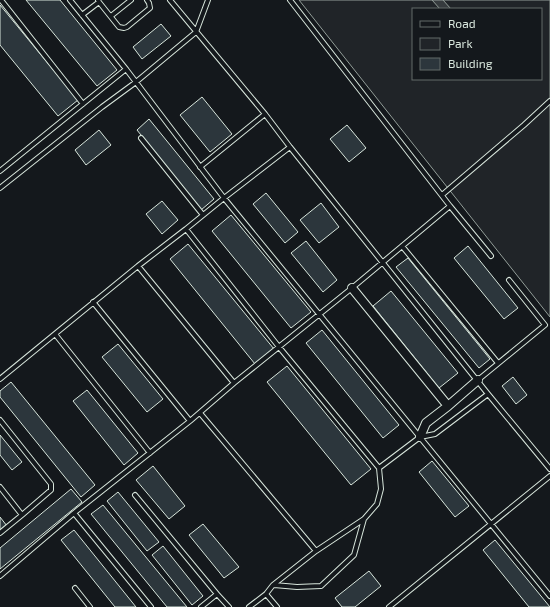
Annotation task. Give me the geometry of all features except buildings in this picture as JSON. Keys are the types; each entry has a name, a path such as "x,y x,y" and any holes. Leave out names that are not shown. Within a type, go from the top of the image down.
{"street":[{"path":"352,288 448,406"},
{"path":"420,437 426,423 478,380"}],"lane":[{"path":"0,0 83,104"},
{"path":"70,0 126,69 224,198 550,596"},
{"path":"110,16 131,0"},
{"path":"82,15 98,1 119,27 124,28 150,8 147,0"},
{"path":"170,0 265,114 488,394 550,469"},
{"path":"0,188 136,82 196,32 208,0"},
{"path":"290,0 450,206 491,256"},
{"path":"0,171 126,69"},
{"path":"442,195 550,101"},
{"path":"200,167 265,114"},
{"path":"140,138 203,215"},
{"path":"0,379 138,266 290,147"},
{"path":"0,576 74,513 200,413 234,383 352,288 450,206"},
{"path":"186,229 379,468 381,490 377,504 364,519 316,551 273,585 266,594 249,607"},
{"path":"402,246 498,363"},
{"path":"138,266 234,383"},
{"path":"478,380 545,325 509,280"},
{"path":"93,302 190,421"},
{"path":"55,334 150,453"},
{"path":"379,468 420,437 435,434 488,394"},
{"path":"200,413 316,551"},
{"path":"0,420 52,486 51,490 0,533"},
{"path":"389,607 550,476"},
{"path":"0,487 22,515"},
{"path":"135,495 228,607"},
{"path":"74,513 151,607"},
{"path":"273,585 297,587 321,586 354,555 364,519"},
{"path":"75,588 90,607"},
{"path":"201,607 217,594"},
{"path":"266,594 277,607"}],"green space":[{"path":"299,0 550,0 550,317"}],"shaded area":[{"path":"432,0 443,0 450,8 439,8"}]}
